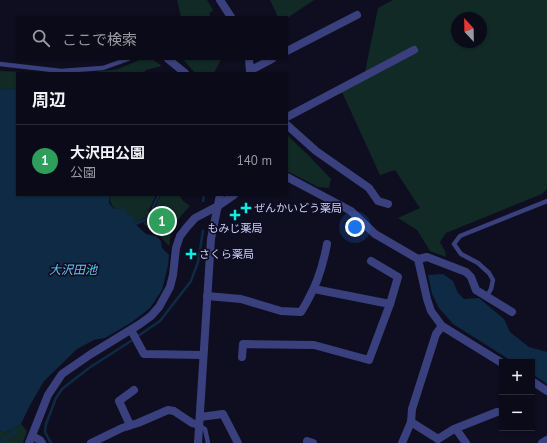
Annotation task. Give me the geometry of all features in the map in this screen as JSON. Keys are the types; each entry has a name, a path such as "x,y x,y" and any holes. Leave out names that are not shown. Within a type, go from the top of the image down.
{"street":[{"path":"220,0 230,16"},
{"path":"288,50 357,15"},
{"path":"288,116 414,50"},
{"path":"169,60 184,72"},
{"path":"250,67 255,68 270,60"},
{"path":"288,125 316,151 369,188 378,201 388,204"},
{"path":"288,178 351,211 375,234 418,259 427,257 466,272 471,277 476,290 512,312"},
{"path":"198,443 211,239 220,196"},
{"path":"42,443 40,440 31,439 48,395 62,374 151,316 165,298 170,287 176,248 180,236 195,218 218,206 233,196"},
{"path":"207,296 241,299 281,311 301,312 314,289 324,264 327,244"},
{"path":"418,259 431,311 442,326 499,361"},
{"path":"242,357 243,344 288,344 314,345 369,360 390,304 398,277 371,261"},
{"path":"314,289 390,304"},
{"path":"402,443 411,422 412,409 433,341 442,326"},
{"path":"131,330 144,354 204,355"},
{"path":"535,383 547,391"},
{"path":"130,426 119,401 134,390"},
{"path":"91,443 122,428 168,410 174,411 192,424 223,414 238,443"},
{"path":"411,422 438,438 497,412"},
{"path":"456,429 466,443"},
{"path":"542,443 547,440"}],"lane":[{"path":"0,64 61,71 103,68 125,60"},
{"path":"487,296 491,289 493,280 489,273 478,263 461,254 454,244 460,236 547,201"},
{"path":"200,421 205,429 208,443"}],"green space":[{"path":"177,0 207,0 213,10 209,14 210,16 181,16"},
{"path":"270,0 314,0 288,17 288,16 278,16"},
{"path":"393,0 547,0 547,189 542,194 446,233 440,242 445,251 446,257 430,251 417,230 398,218 420,208 395,170 380,175 342,92 417,53 414,47 365,72 378,8"},
{"path":"140,60 153,60 162,66 146,70 144,72 95,72 118,69"},
{"path":"184,60 220,60 214,72 194,72"},
{"path":"0,70 24,72 16,72 16,88 7,90 0,89"},
{"path":"288,136 331,179 329,188 318,187 288,172"},
{"path":"109,196 156,196 149,210 149,216 134,223 133,217 128,217 116,210 111,204"},
{"path":"161,196 180,196 183,201 190,206 172,226 169,246 158,234 149,229 143,223 153,218 152,214"},
{"path":"21,424 27,431 23,443 0,443 0,430 4,433"}],"water":[{"name":"大沢田池","path":"16,88 16,196 109,196 109,203 114,209 124,209 128,216 133,216 135,224 146,234 156,236 161,241 162,248 169,255 162,290 150,308 132,322 105,338 94,340 77,349 44,381 21,424 4,433 0,430 0,89 7,90"},
{"path":"443,274 453,281 458,293 464,299 479,298 504,319 510,332 529,347 547,352 547,384 535,376 535,359 508,359 453,324 439,308 432,294 428,275"}],"waterway":[{"path":"135,224 152,217 153,207 158,196"},
{"path":"203,201 204,196"},
{"path":"138,336 160,321 191,281 198,262 203,231"},
{"path":"51,443 45,432 46,424 56,398 62,389 89,368 131,341"},
{"path":"0,442 15,433 13,429"}],"place":[{"name":"ぜんかいどう薬局","path":"246,208"},
{"name":"もみじ薬局","path":"235,215"},
{"name":"大沢田公園","path":"162,221"},
{"name":"さくら薬局","path":"191,254"}]}
